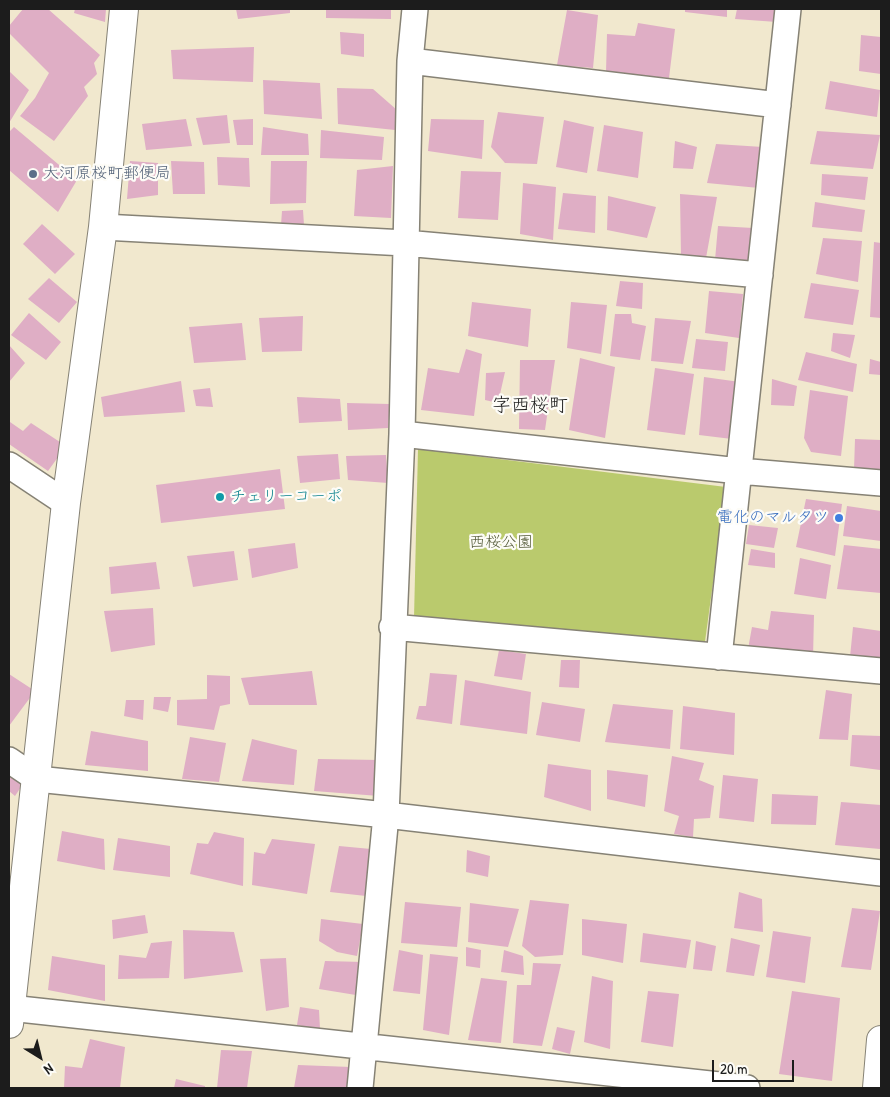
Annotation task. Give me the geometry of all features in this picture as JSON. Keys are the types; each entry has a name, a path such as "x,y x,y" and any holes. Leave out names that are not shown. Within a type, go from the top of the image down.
{"street":[{"path":"124,9 103,227 66,503 37,779 12,960 10,1016 364,1046 747,1088"},
{"path":"360,1088 386,816 392,627 402,434 410,61 415,9"},
{"path":"719,657 788,9"},
{"path":"410,61 778,105"},
{"path":"103,227 405,243 760,275"},
{"path":"402,434 739,471 881,483"},
{"path":"9,465 66,503"},
{"path":"392,627 881,671"},
{"path":"9,760 37,779 386,816 881,873"},
{"path":"877,1088 881,1040"}],"green space":[{"name":"西桜公園","path":"418,449 726,487 704,649 414,618"}],"building":[{"path":"23,9 48,9 100,55 94,63 97,74 84,87 88,96 54,141 20,116 35,98 49,73 9,33 9,26"},
{"path":"75,9 106,9 105,22 74,13"},
{"path":"236,9 290,9 290,13 238,19"},
{"path":"326,9 391,9 391,19 326,18"},
{"path":"685,9 727,9 727,17 685,12"},
{"path":"737,9 780,9 777,22 735,19"},
{"path":"567,10 598,15 593,68 557,65"},
{"path":"638,23 675,29 669,78 606,72 607,34 635,36"},
{"path":"340,32 364,34 364,57 341,54"},
{"path":"861,35 881,37 881,74 859,71"},
{"path":"254,47 253,82 173,79 171,50"},
{"path":"9,71 29,90 9,123"},
{"path":"263,80 320,83 322,119 264,114"},
{"path":"830,81 880,90 877,117 825,109"},
{"path":"337,88 373,89 397,110 395,130 338,124"},
{"path":"498,112 544,117 537,164 505,163 491,147"},
{"path":"227,115 230,143 203,145 196,118"},
{"path":"186,119 192,146 146,150 142,124"},
{"path":"253,119 253,145 237,145 233,120"},
{"path":"431,119 484,120 482,159 428,151"},
{"path":"564,120 594,127 587,173 556,167"},
{"path":"604,125 643,132 638,178 597,171"},
{"path":"14,127 77,180 58,212 9,170 9,132"},
{"path":"263,127 308,134 309,155 261,155"},
{"path":"321,130 384,137 382,160 320,158"},
{"path":"817,131 880,135 873,169 810,164"},
{"path":"675,141 697,147 693,169 673,168"},
{"path":"716,144 763,147 759,188 707,183"},
{"path":"217,157 249,158 250,187 218,185"},
{"path":"130,161 158,163 158,195 127,199"},
{"path":"171,161 204,162 205,194 173,194"},
{"path":"271,161 307,161 306,203 270,204"},
{"path":"393,166 391,218 354,216 357,170"},
{"path":"461,171 501,172 498,220 458,218"},
{"path":"822,174 868,177 865,200 821,195"},
{"path":"523,183 556,187 553,240 520,234"},
{"path":"563,193 596,196 595,233 558,229"},
{"path":"680,194 717,197 706,258 681,256"},
{"path":"608,196 656,207 647,238 607,230"},
{"path":"815,202 865,210 862,232 812,227"},
{"path":"303,210 304,225 281,225 282,211"},
{"path":"42,224 75,254 55,274 23,244"},
{"path":"718,226 753,228 750,262 715,260"},
{"path":"823,238 862,241 858,282 816,274"},
{"path":"874,242 881,243 881,318 870,317"},
{"path":"49,278 77,302 59,323 28,299"},
{"path":"620,281 643,283 642,309 616,306"},
{"path":"811,283 859,290 853,325 804,318"},
{"path":"709,291 743,294 739,338 705,333"},
{"path":"472,302 531,309 528,347 468,336"},
{"path":"571,302 607,305 601,354 567,348"},
{"path":"29,313 61,342 46,360 11,335"},
{"path":"615,314 631,314 632,323 646,326 640,360 610,356"},
{"path":"303,316 302,351 262,352 259,318"},
{"path":"655,318 691,321 683,364 651,361"},
{"path":"242,323 246,360 194,363 189,327"},
{"path":"833,333 855,335 850,358 831,351"},
{"path":"696,339 728,342 725,371 692,368"},
{"path":"9,345 25,363 9,382"},
{"path":"466,349 482,354 474,416 421,410 428,368 459,373"},
{"path":"806,352 857,364 853,392 798,380"},
{"path":"580,358 615,367 605,438 569,430"},
{"path":"870,359 881,362 881,375 869,374"},
{"path":"520,360 555,360 545,430 519,429"},
{"path":"655,368 694,374 685,435 647,430"},
{"path":"505,372 498,403 485,400 486,373"},
{"path":"704,377 740,382 732,439 699,435"},
{"path":"772,379 797,386 794,406 771,405"},
{"path":"181,381 185,412 104,417 101,397"},
{"path":"210,388 213,407 196,406 193,390"},
{"path":"810,390 848,396 841,456 811,452 804,438"},
{"path":"297,397 340,399 342,421 299,423"},
{"path":"347,403 390,404 388,428 348,430"},
{"path":"10,422 23,431 31,423 66,446 48,471 9,444"},
{"path":"855,439 881,440 881,472 854,470"},
{"path":"338,454 340,479 300,483 297,456"},
{"path":"386,455 388,483 348,480 346,456"},
{"name":"チェリーコーポ","path":"280,469 285,509 161,523 156,485"},
{"path":"806,499 842,504 835,556 796,547"},
{"path":"847,506 881,511 881,541 843,536"},
{"path":"749,525 778,528 774,548 746,544"},
{"path":"295,543 298,568 252,578 248,549"},
{"path":"844,545 881,549 881,593 837,589"},
{"path":"751,549 775,553 775,568 748,565"},
{"path":"234,551 238,580 193,587 187,556"},
{"path":"800,558 831,565 826,599 794,594"},
{"path":"156,562 160,589 111,594 109,567"},
{"path":"153,608 155,645 111,652 104,611"},
{"path":"771,611 814,615 813,658 748,649 752,627 768,630"},
{"path":"853,627 881,631 881,661 850,657"},
{"path":"499,650 526,654 522,680 494,676"},
{"path":"561,660 580,660 579,688 559,687"},
{"path":"312,671 317,705 249,705 241,678"},
{"path":"430,673 457,675 452,724 416,719 419,706 426,706"},
{"path":"9,674 35,691 9,726"},
{"path":"207,675 230,676 230,704 220,706 214,730 177,725 177,700 207,699"},
{"path":"465,680 531,692 527,734 460,725"},
{"path":"826,690 852,694 848,740 819,739"},
{"path":"154,697 171,697 168,712 153,709"},
{"path":"126,700 144,700 143,720 124,716"},
{"path":"542,702 585,709 580,742 536,735"},
{"path":"613,704 673,710 670,749 605,742"},
{"path":"683,706 735,713 734,755 680,749"},
{"path":"91,731 148,741 148,771 85,765"},
{"path":"852,735 881,736 880,770 850,766"},
{"path":"190,737 226,743 219,782 182,779"},
{"path":"252,739 297,750 294,785 242,781"},
{"path":"672,756 704,763 699,780 714,786 710,818 694,819 693,837 674,834 679,816 664,811"},
{"path":"318,759 380,760 379,796 314,791"},
{"path":"548,764 591,770 591,811 544,797"},
{"path":"607,770 648,775 645,807 607,799"},
{"path":"9,773 23,784 15,796 9,791"},
{"path":"723,775 758,779 754,822 719,818"},
{"path":"772,794 818,796 816,825 771,824"},
{"path":"841,802 881,805 880,849 835,845"},
{"path":"62,831 104,839 105,870 57,861"},
{"path":"214,832 244,838 243,886 190,874 197,843 208,844"},
{"path":"118,838 170,846 170,877 113,870"},
{"path":"272,839 315,844 307,894 252,885 254,852 265,854"},
{"path":"339,846 371,849 366,896 330,892"},
{"path":"467,850 490,856 488,877 466,872"},
{"path":"739,892 762,899 763,932 734,928"},
{"path":"530,900 569,904 563,955 535,957 522,946"},
{"path":"405,902 461,907 457,947 401,943"},
{"path":"470,903 519,909 508,947 468,942"},
{"path":"852,908 880,911 871,970 841,967"},
{"path":"145,915 148,933 113,939 112,920"},
{"path":"321,919 363,924 357,956 337,952 319,941"},
{"path":"582,919 627,924 623,963 582,955"},
{"path":"183,930 234,932 243,972 184,979"},
{"path":"773,931 811,937 805,983 766,977"},
{"path":"643,933 691,940 686,968 640,962"},
{"path":"731,938 760,945 754,976 726,972"},
{"path":"172,941 169,978 118,979 119,955 146,958 151,943"},
{"path":"696,941 716,946 712,971 693,969"},
{"path":"466,947 481,950 480,968 466,966"},
{"path":"399,950 423,955 420,994 393,991"},
{"path":"504,950 523,956 524,975 501,972"},
{"path":"430,954 458,957 449,1035 423,1030"},
{"path":"52,956 105,965 105,1001 48,990"},
{"path":"286,958 289,1007 266,1011 260,959"},
{"path":"325,961 363,962 362,996 319,989"},
{"path":"533,963 561,964 542,1046 513,1043 517,985 531,985"},
{"path":"592,976 613,981 610,1049 584,1042"},
{"path":"481,978 507,981 501,1043 468,1040"},
{"path":"648,991 679,994 673,1047 641,1042"},
{"path":"792,991 840,998 832,1081 779,1074"},
{"path":"300,1007 319,1010 320,1029 297,1025"},
{"path":"557,1027 575,1031 570,1054 552,1049"},
{"path":"90,1039 125,1047 120,1088 64,1088 65,1066 82,1068"},
{"path":"221,1050 252,1051 247,1088 217,1088"},
{"path":"298,1065 351,1067 349,1088 294,1088"},
{"path":"176,1079 205,1086 205,1088 174,1088"}],"place":[{"name":"大河原桜町郵便局","path":"33,174"},
{"name":"チェリーコーポ","path":"220,497"},
{"name":"電化のマルタツ","path":"839,518"}],"district":[{"name":"字西桜町","path":"530,406"}]}
